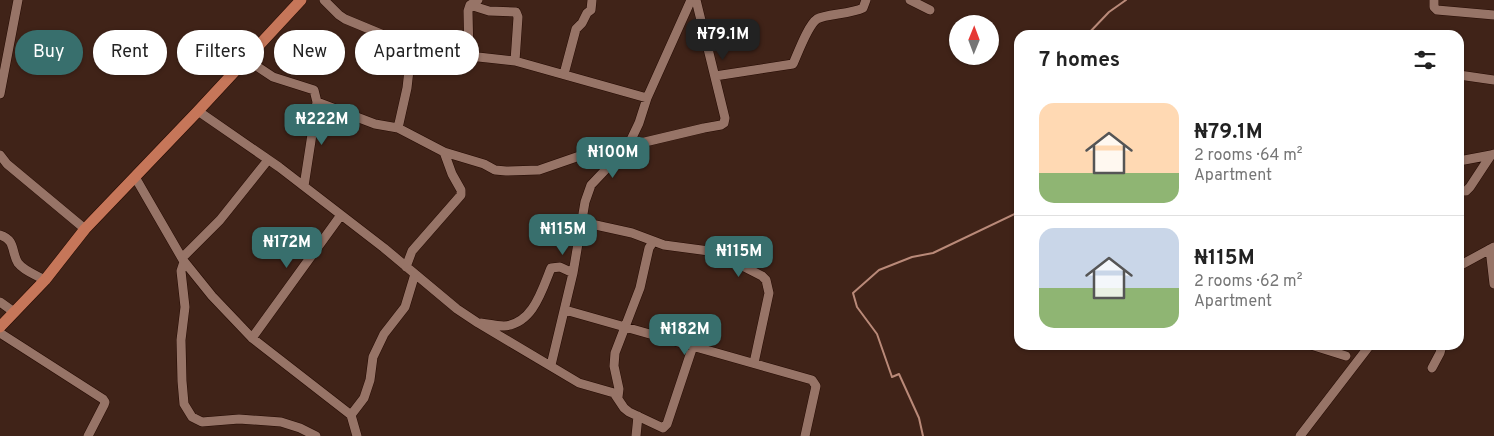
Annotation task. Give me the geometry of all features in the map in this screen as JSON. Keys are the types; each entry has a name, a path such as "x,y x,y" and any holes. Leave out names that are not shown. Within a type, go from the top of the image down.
{"main road":[{"path":"264,40 301,0"},
{"path":"0,326 45,280 71,244 231,75"}],"street":[{"path":"0,94 18,0"},
{"path":"324,0 345,19 372,30"},
{"path":"564,74 576,29 582,24 587,13 591,10 592,0"},
{"path":"551,365 574,273 585,202 591,185 628,146 639,124 647,98 692,0"},
{"path":"317,102 376,124 398,128 444,152 484,164 495,170 539,170 594,151 628,146 721,125 725,118 696,0"},
{"path":"715,76 793,64 812,24 818,18 856,11 863,8 866,0"},
{"path":"910,0 930,10 928,0"},
{"path":"1434,0 1434,7 1437,10 1494,15"},
{"path":"468,30 468,11 474,3 489,11 516,12 518,17 515,61"},
{"path":"479,57 515,61 647,98"},
{"path":"264,71 273,77 314,90 317,102 304,186"},
{"path":"398,128 408,75"},
{"path":"1464,76 1494,80"},
{"path":"198,111 304,186 406,266 457,309 580,383 614,393 624,408 663,428 665,427 693,346"},
{"path":"406,266 412,251 461,195 461,190 452,174 444,152"},
{"path":"0,155 7,164 85,229"},
{"path":"1464,160 1492,155"},
{"path":"1464,191 1470,187 1492,155"},
{"path":"268,160 220,220 183,260 181,271 185,307 181,340 184,404 192,417 202,422 239,419 280,422 300,428 316,436"},
{"path":"135,177 183,260 212,296 252,338 350,415 357,436"},
{"path":"252,338 340,214"},
{"path":"582,222 632,233 653,242 693,250 709,251 733,261 766,280 769,293 754,363"},
{"path":"0,235 6,237 14,249 18,263 26,270 45,280"},
{"path":"618,397 619,389 614,366 615,354 640,288 649,248 653,242"},
{"path":"1464,263 1492,248 1494,284"},
{"path":"396,258 412,251"},
{"path":"478,323 505,326 520,321 535,305 551,268 560,267 574,273"},
{"path":"350,415 364,398 370,380 373,357 384,334 404,307 415,274"},
{"path":"0,302 14,312"},
{"path":"565,310 812,380 816,386 806,436"},
{"path":"0,333 103,399 104,405 88,436"},
{"path":"1327,350 1346,356"},
{"path":"1300,436 1366,350"},
{"path":"1432,368 1441,350"},
{"path":"636,436 638,416"}],"waterway":[{"path":"1092,30 1109,12 1126,0"},
{"path":"923,436 919,418 899,374 892,377 877,334 857,307 853,293 879,270 912,257 933,253 1014,214"}]}
